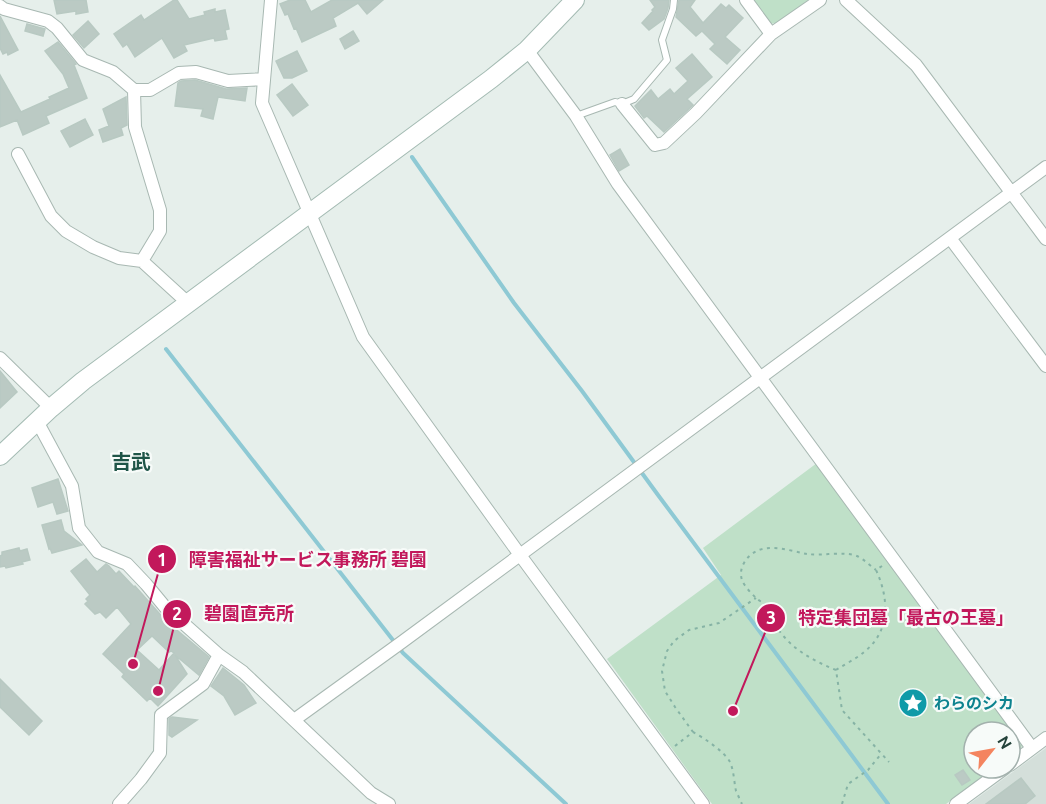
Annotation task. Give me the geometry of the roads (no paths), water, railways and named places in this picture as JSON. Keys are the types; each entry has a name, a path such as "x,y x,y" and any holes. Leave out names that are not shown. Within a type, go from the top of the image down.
{"street":[{"path":"271,0 262,103 363,337 703,804"},
{"path":"0,456 82,381 458,105 527,50 575,0"},
{"path":"746,0 771,34"},
{"path":"622,104 655,145 663,143 696,113 771,34 820,0"},
{"path":"846,0 916,65 1046,239"},
{"path":"0,6 48,21 57,28 84,60 112,72 134,90 150,90 179,73 196,72 228,81 264,79"},
{"path":"527,50 576,116 618,184 1032,748"},
{"path":"134,90 135,128 160,210 160,231 142,261"},
{"path":"18,154 51,216 66,231 93,247 119,258 142,261 188,303"},
{"path":"294,720 1046,167"},
{"path":"950,238 1046,366"},
{"path":"0,358 51,408"},
{"path":"37,421 72,486 80,528 98,552 127,564 165,607 219,655 243,672 371,793 389,804"},
{"path":"119,804 160,753 161,715 203,684 219,655"},
{"path":"1022,756 1046,738"},
{"path":"956,804 989,780"},
{"path":"134,804 139,781"}],"lane":[{"path":"576,116 615,102 622,104 634,99 667,60 662,40 674,0"}],"waterway":[{"path":"412,157 514,303 582,391 888,804"},
{"path":"166,349 403,653 566,804"}],"place":[{"name":"障害福祉サービス事務所 碧園","path":"133,664"},
{"name":"碧園直売所","path":"158,691"},
{"name":"わらのシカ","path":"913,703"},
{"name":"特定集団墓「最古の王墓」","path":"733,711"}],"district":[{"name":"吉武","path":"131,462"}]}
